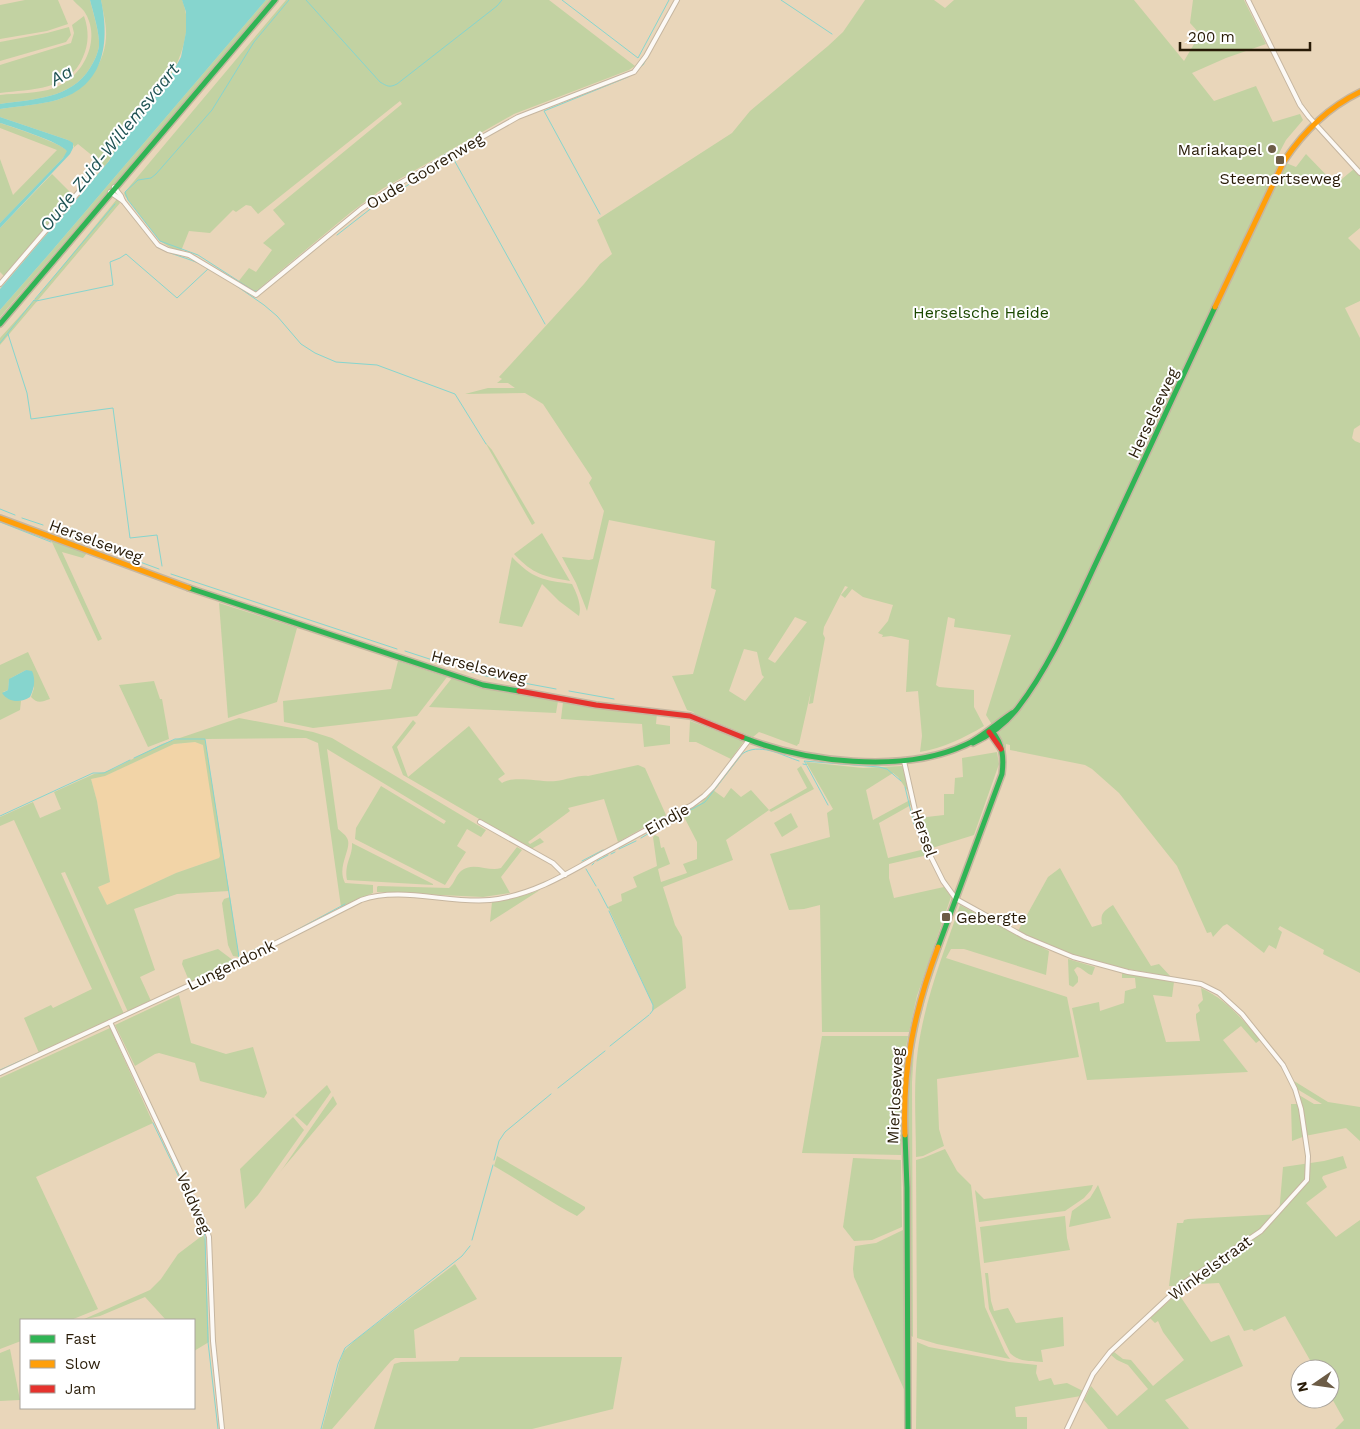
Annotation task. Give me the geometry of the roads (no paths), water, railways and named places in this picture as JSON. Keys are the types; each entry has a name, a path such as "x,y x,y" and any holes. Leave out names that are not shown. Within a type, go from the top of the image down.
{"street":[{"path":"0,324 275,0"},
{"name":"Oude Goorenweg","path":"112,190 119,192 123,201 158,245 168,250 189,255 256,295 361,209 393,187 518,117 634,72 646,56 676,0"},
{"path":"1248,0 1300,105 1314,123 1360,172"},
{"path":"1314,123 1337,103 1360,92"},
{"name":"Herselseweg","path":"0,518 188,588 483,685 596,705 690,716 749,740 800,755 882,762 904,761 934,756 966,745 1008,720 1024,701 1036,682 1068,622 1281,167 1289,152 1314,123"},
{"path":"0,284 93,173"},
{"name":"Mierloseweg","path":"908,1429 905,1075 916,1013 926,980 1002,774 1003,764 1000,743 990,732"},
{"name":"Eindje","path":"470,900 490,900 530,891 565,875 692,805 704,796 749,740"},
{"name":"Hersel","path":"904,761 922,837 943,881 956,899"},
{"path":"480,822 553,863 565,875"},
{"name":"Lungendonk","path":"0,1073 233,965 370,897 390,895 470,900"},
{"name":"Winkelstraat","path":"956,899 1025,936 1073,958 1128,972 1201,984 1219,993 1242,1014 1283,1065 1301,1109 1308,1156 1307,1180 1261,1231 1184,1283 1110,1352 1093,1374 1067,1429"},
{"name":"Veldweg","path":"110,1022 204,1220 209,1237 213,1341 222,1429"}],"water":[{"path":"90,0 101,0 105,31 104,46 100,60 94,73 85,84 73,93 57,100 0,109 0,104 38,99 62,92 82,78 93,63 99,46"},
{"path":"182,0 266,0 0,310 0,289 109,161 124,135 169,79 181,57 186,32 186,12"},
{"path":"0,117 68,140 73,143 73,148 70,154 0,228 0,223 63,158 67,151 46,139 0,123"},
{"path":"26,670 32,671 34,678 30,697 19,701 8,699 2,693 8,690 9,679"}],"waterway":[{"path":"289,0 254,42 212,110 156,174 151,178 138,180 125,192 128,200 160,241 198,255 254,291 257,291 336,227"},
{"path":"306,0 380,82 390,86 397,84 497,6 502,0"},
{"path":"562,0 638,58 669,0"},
{"path":"781,0 832,34"},
{"path":"639,68 647,58"},
{"path":"600,214 544,111 628,77"},
{"path":"413,174 449,152"},
{"path":"337,235 378,203 453,158 545,324"},
{"path":"373,199 388,188"},
{"path":"35,299 115,204"},
{"path":"157,247 203,265"},
{"path":"0,343 34,300 113,285 110,262 126,254 177,298 208,269"},
{"path":"228,280 264,305 277,316 301,344 315,353 336,362 377,365 455,394 486,444"},
{"path":"8,334 27,393 31,419 113,408 130,538 157,535 162,566"},
{"path":"0,509 15,515"},
{"path":"22,518 43,525"},
{"path":"0,522 51,542"},
{"path":"56,531 159,569"},
{"path":"171,574 397,649"},
{"path":"405,651 454,667"},
{"path":"462,669 486,676 556,689"},
{"path":"569,691 614,699"},
{"path":"134,758 175,739 205,739 239,957 280,939 345,904"},
{"path":"676,818 705,802 742,754 756,749 763,749 799,761"},
{"path":"0,816 93,773 104,773 130,760"},
{"path":"803,764 807,765 804,761 879,767 887,769 901,781"},
{"path":"807,766 828,805"},
{"path":"905,787 914,824"},
{"path":"661,827 672,821"},
{"path":"641,838 656,829"},
{"path":"619,849 636,841"},
{"path":"923,846 926,854"},
{"path":"582,861 603,850"},
{"path":"611,854 615,852"},
{"path":"597,861 608,855"},
{"path":"586,869 596,886"},
{"path":"598,889 608,908"},
{"path":"609,911 653,1005 653,1010 650,1014"},
{"path":"610,1046 649,1015"},
{"path":"0,1070 58,1044"},
{"path":"558,1088 605,1051"},
{"path":"494,1160 499,1141 505,1132 551,1094"},
{"path":"153,1123 201,1223 205,1236 208,1342 218,1429"},
{"path":"472,1240 493,1165"},
{"path":"321,1429 338,1364 345,1348 462,1256 470,1246"}],"place":[{"name":"Mariakapel","path":"1272,149"},
{"name":"Steemertseweg","path":"1280,160"},
{"name":"Gebergte","path":"946,917"}],"water label":[{"name":"Aa","path":"61,75"},
{"name":"Oude Zuid-Willemsvaart","path":"109,147"}],"park label":[{"name":"Herselsche Heide","path":"981,312"}]}
